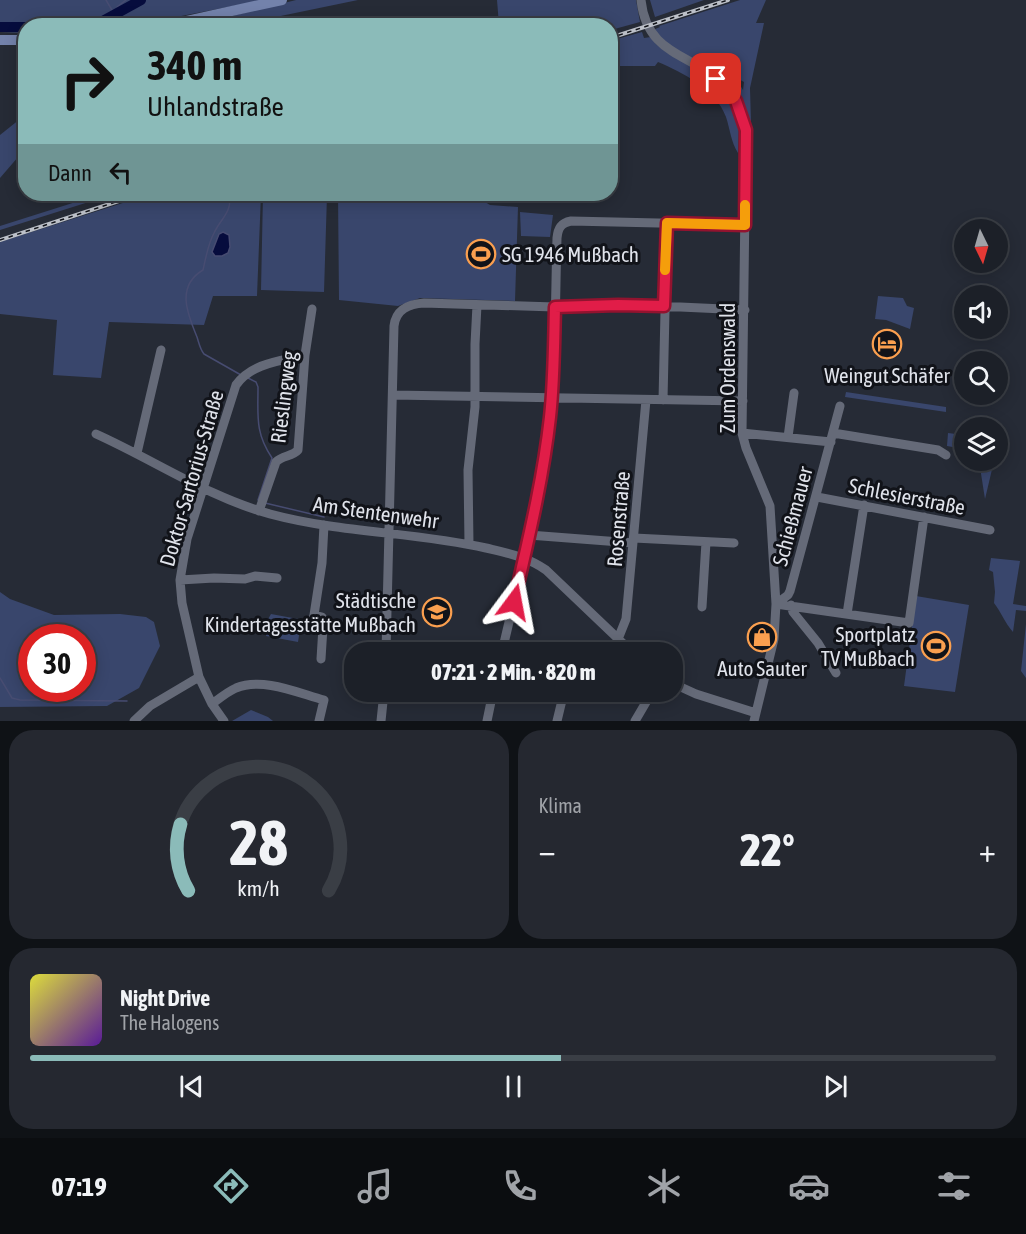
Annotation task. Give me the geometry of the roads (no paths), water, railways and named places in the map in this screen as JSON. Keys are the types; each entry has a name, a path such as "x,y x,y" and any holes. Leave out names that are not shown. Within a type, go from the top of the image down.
{"main road":[{"path":"201,18 282,0"},
{"path":"0,40 18,40"}],"street":[{"name":"Zum Ordenswald","path":"641,0 645,21 658,40 667,49 710,74 722,84 736,101 741,118 745,225 742,433 770,506 776,604 774,639 755,719"},
{"path":"504,642 545,459 552,398 557,238 561,224 571,220 745,225"},
{"path":"663,400 667,223"},
{"path":"386,642 394,326 399,314 405,308 416,304 555,307 618,305 745,310"},
{"path":"469,544 468,470 476,396 477,305"},
{"name":"Rieslingweg","path":"261,505 276,462 298,450 305,355 312,309"},
{"path":"137,453 161,350"},
{"name":"Doktor-Sartorius-Straße","path":"224,721 212,704 199,677 182,603 180,580 184,552 233,391 243,376 258,367 305,355"},
{"path":"788,437 794,393"},
{"path":"393,395 743,401"},
{"name":"Rosenstraße","path":"618,639 626,619 646,400"},
{"name":"Schießmauer","path":"776,604 788,596 790,591 840,406"},
{"path":"742,433 788,437 832,437 938,450 946,455"},
{"name":"Am Stentenwehr","path":"96,434 203,487 324,525 469,544 524,558 546,570 621,642"},
{"name":"Schlesierstraße","path":"817,496 990,530"},
{"path":"847,614 864,506"},
{"path":"776,604 909,623 924,517"},
{"path":"321,659 322,617 314,615 322,564 324,525"},
{"path":"529,535 634,541 734,543"},
{"path":"702,607 706,542"},
{"path":"180,580 245,579 255,576 277,578"},
{"path":"791,605 792,612 818,643 836,673"},
{"path":"134,721 150,706 199,677"},
{"path":"212,704 234,689 248,685 266,685 324,700 320,721"},
{"path":"683,688 755,719"},
{"path":"381,721 383,702"},
{"path":"487,721 491,702"},
{"path":"557,721 562,702"},
{"path":"635,721 646,702"}],"waterway":[{"path":"106,0 112,10"},
{"path":"117,7 126,0"},
{"path":"108,18 141,0"},
{"path":"0,27 18,27"},
{"path":"230,201 228,210 212,237 203,270 189,284 186,300 190,319 204,354 241,375"},
{"path":"248,378 256,382 258,387 260,432 272,458 258,500"},
{"path":"265,503 324,517"},
{"path":"0,678 12,698 20,700 127,701"}],"railway":[{"path":"618,35 728,0"},
{"path":"0,240 119,201"}],"place":[{"name":"SG 1946 Mußbach","path":"481,254"},
{"name":"Weingut Schäfer","path":"887,344"},
{"name":"Städtische Kindertagesstätte Mußbach","path":"437,612"},
{"name":"Auto Sauter","path":"762,637"},
{"name":"Sportplatz TV Mußbach","path":"936,646"}]}
